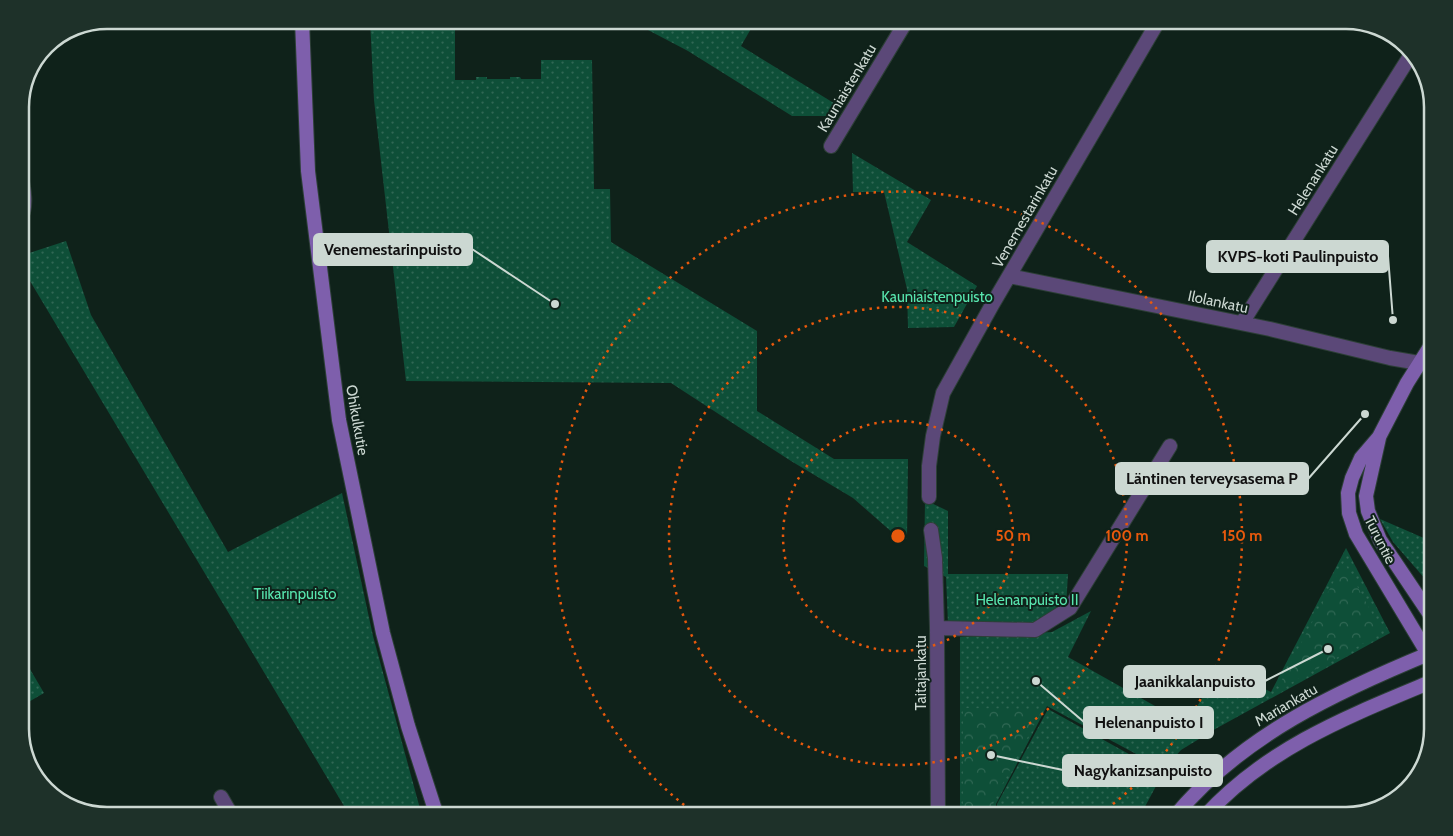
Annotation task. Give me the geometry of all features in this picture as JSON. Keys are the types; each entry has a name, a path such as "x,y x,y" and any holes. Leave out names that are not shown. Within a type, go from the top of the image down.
{"main road":[{"name":"Ohikulkutie","path":"302,29 308,171 339,420 384,633 408,726 433,807"},
{"name":"Turuntie","path":"1424,356 1379,437 1361,458 1348,493 1349,513 1356,534 1424,646"},
{"name":"Turuntie","path":"1379,437 1366,496 1368,511 1380,540 1424,606"},
{"name":"Mariankatu","path":"1184,807 1210,778 1262,737 1349,689 1424,660"},
{"path":"1214,807 1228,793 1274,757 1296,743 1360,711 1424,685"}],"street":[{"name":"Kauniaistenkatu","path":"830,146 902,29"},
{"name":"Venemestarinkatu","path":"929,497 929,466 935,427 944,393 1009,276 1154,29"},
{"name":"Helenankatu","path":"1242,323 1408,60"},
{"name":"Ilolankatu","path":"1009,276 1242,323 1390,358 1419,363"},
{"path":"937,628 1035,630 1070,608 1170,446"},
{"name":"Taitajankatu","path":"931,530 935,558 937,628 938,807"},
{"path":"221,797 227,807"}],"green space":[{"path":"370,29 455,29 455,80 476,80 476,77 487,77 487,79 520,77 521,79 541,79 541,60 592,60 594,189 610,189 611,242 757,331 757,411 834,459 908,459 907,539 901,540 853,498 791,461 671,383 406,381 374,100"},
{"path":"751,29 741,46 837,105 829,116 792,116 688,51 648,30"},
{"name":"Kauniaistenpuisto","path":"852,153 931,200 907,242 977,286 954,327 908,328 907,289 884,192 853,192"},
{"name":"Tiikarinpuisto","path":"66,241 91,315 228,552 342,493 373,636 420,807 345,807 29,279 29,253"},
{"name":"Helenanpuisto II","path":"925,500 948,511 948,574 1068,574 1066,607 1035,626 948,624 946,577 924,566"},
{"path":"1380,519 1424,538 1424,578 1393,542"},
{"path":"1346,548 1390,633 1217,728 1181,750 1164,769 1047,706 996,807 960,807 960,637 1052,632 1091,611 1068,657 1187,724 1221,665 1225,667 1230,683 1253,696 1259,686 1271,692"},
{"path":"1344,562 1380,628 1371,639 1283,687 1278,687"},
{"path":"29,667 44,693 29,702"},
{"path":"963,708 1043,709 992,803 992,807 963,807"},
{"path":"1048,709 1163,773 1145,807 997,807"}],"place":[{"name":"Venemestarinpuisto","path":"555,304"},
{"name":"KVPS-koti Paulinpuisto","path":"1393,320"},
{"name":"Läntinen terveysasema P","path":"1365,414"},
{"name":"Jaanikkalanpuisto","path":"1328,649"},
{"name":"Helenanpuisto I","path":"1036,681"},
{"name":"Nagykanizsanpuisto","path":"991,755"}]}
